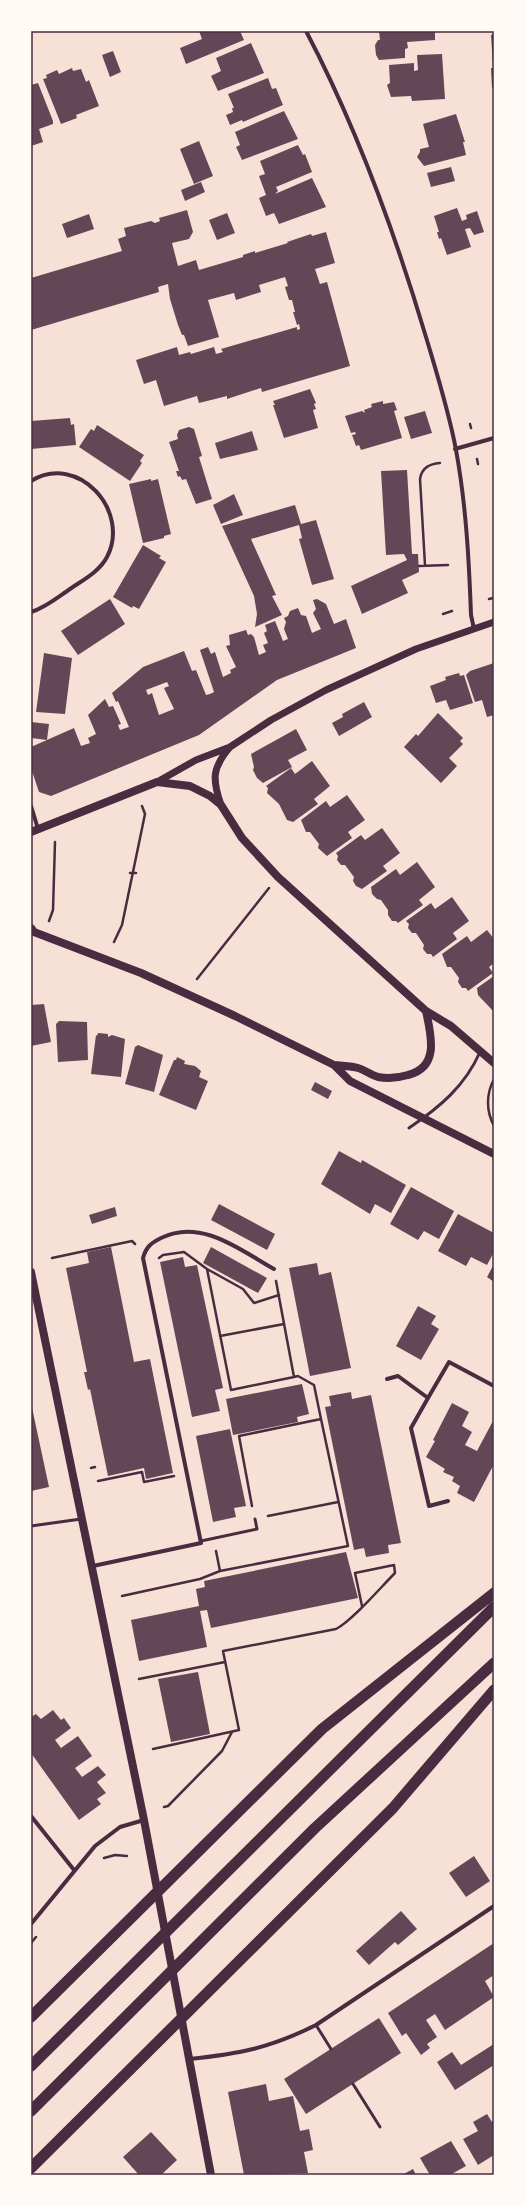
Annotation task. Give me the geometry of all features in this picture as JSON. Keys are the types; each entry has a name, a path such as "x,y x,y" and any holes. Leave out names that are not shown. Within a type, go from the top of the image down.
{"highway":[{"path":"31,2017 322,1729 494,1593"},
{"path":"31,2066 494,1607"},
{"path":"31,2111 315,1828 494,1663"},
{"path":"31,2168 393,1808 494,1690"}],"main road":[{"path":"35,830 157,782 190,786 210,796 221,805 242,838 278,877 426,1011 451,1026 494,1063"},
{"path":"32,930 141,973 334,1065 357,1068 376,1076 397,1078 415,1074 427,1064 432,1051 426,1011"},
{"path":"334,1065 350,1081 494,1154"},
{"path":"31,1272 93,1566 144,1820 211,2175"}],"street":[{"path":"306,31 350,126 397,247 440,386 455,449 462,494 470,615 474,628"},
{"path":"455,449 494,438"},
{"path":"31,481 54,474 73,476 91,486 103,500 112,520 114,540 106,558 95,572 48,604 31,612"},
{"path":"157,782 179,768 230,747 271,720 326,690 416,649 494,622"},
{"path":"221,805 215,784 216,766 230,747"},
{"path":"31,806 35,830"},
{"path":"93,1566 201,1543 143,1258 145,1250 153,1242 172,1233 195,1231 223,1240 274,1269"},
{"path":"448,1501 429,1506 411,1428 449,1362 494,1386"},
{"path":"387,1379 398,1376 428,1398"},
{"path":"31,1816 74,1870"},
{"path":"31,1924 95,1846 113,1830 123,1825 144,1820"},
{"path":"189,2059 220,2056 287,2039 316,2025 494,1906"}],"lane":[{"path":"409,1128 444,1102 458,1088 480,1052"},
{"path":"31,1526 83,1519"},
{"path":"201,1541 257,1528 255,1519"},
{"path":"316,2025 331,2049"},
{"path":"353,2084 380,2127"}],"path":[{"path":"477,459 478,464"},
{"path":"425,565 420,479 421,474 427,466 440,463"},
{"path":"419,566 448,565"},
{"path":"443,614 452,611"},
{"path":"114,942 122,925 133,873 145,814 142,806"},
{"path":"52,915 55,842"},
{"path":"197,979 278,877"},
{"path":"494,1079 489,1088 487,1103 494,1126"},
{"path":"52,1258 132,1242 145,1250"},
{"path":"157,1262 158,1259 164,1255 184,1252 206,1269 243,1289 254,1302 279,1295"},
{"path":"122,1596 200,1579 220,1571 348,1546 314,1385 298,1376 231,1390 206,1269"},
{"path":"274,1269 294,1377"},
{"path":"220,1336 284,1324"},
{"path":"321,1419 239,1436 255,1519 338,1502"},
{"path":"91,1468 95,1467"},
{"path":"98,1481 142,1472 144,1482 187,1473"},
{"path":"214,1538 220,1571"},
{"path":"153,1748 239,1730 223,1651 336,1629 362,1606 395,1573 394,1565 355,1573 362,1606"},
{"path":"139,1679 225,1662"},
{"path":"164,1807 168,1806 222,1751 232,1732"}],"building":[{"path":"199,31 240,31 244,40 186,64 180,48 202,39"},
{"path":"379,31 435,31 435,40 407,42 408,48 405,49 405,58 379,60 376,55 375,45 378,40 380,40"},
{"path":"494,34 494,66 493,66 491,35"},
{"path":"251,43 264,73 218,91 211,76 221,71 216,58"},
{"path":"113,51 121,72 110,77 102,55"},
{"path":"442,54 445,99 412,101 411,96 391,97 387,85 390,83 389,65 414,63 414,71 418,70 417,55"},
{"path":"72,68 73,71 81,69 86,82 89,80 99,106 76,115 77,118 61,124 43,79 47,78 46,75 57,70 59,74"},
{"path":"491,68 494,68 494,87 492,88"},
{"path":"268,78 272,89 276,88 283,105 243,122 242,120 230,125 226,115 233,112 232,108 234,108 228,94"},
{"path":"38,83 53,124 39,129 43,142 31,146 31,85"},
{"path":"284,111 298,139 242,160 236,147 240,145 235,132"},
{"path":"456,114 465,142 463,142 466,155 424,166 417,157 420,149 429,147 423,124"},
{"path":"199,141 213,176 194,184 180,149"},
{"path":"298,145 303,155 305,154 312,172 276,187 278,191 275,194 312,178 326,207 279,224 274,213 266,216 259,198 266,195 259,176 265,174 260,161"},
{"path":"451,167 455,181 431,187 427,173"},
{"path":"201,182 205,192 185,201 181,190"},
{"path":"457,208 462,221 467,219 466,215 477,211 484,232 474,235 470,228 465,229 471,247 447,255 441,238 439,239 437,232 439,232 434,216"},
{"path":"187,210 193,232 189,239 172,243 178,266 196,260 199,270 243,257 243,255 255,251 255,253 288,243 287,242 311,234 312,236 326,232 335,263 315,269 320,284 327,282 350,366 262,392 261,388 227,399 227,396 199,403 197,396 164,406 156,380 144,384 136,360 177,347 179,355 190,352 191,354 214,347 216,354 223,352 221,349 297,327 297,330 300,329 299,324 297,325 293,312 295,312 292,300 289,300 285,287 288,286 285,277 259,285 261,292 236,300 234,293 208,300 219,337 188,346 178,325 170,299 168,284 158,287 159,292 31,330 31,278 122,251 118,239 126,236 124,228 151,221 155,223 160,221 159,218"},
{"path":"227,213 235,233 217,240 209,220"},
{"path":"89,214 94,229 67,238 62,224"},
{"path":"310,389 316,403 314,404 316,409 313,410 318,428 284,438 273,401"},
{"path":"383,401 383,404 394,402 397,410 394,411 402,438 361,450 359,445 356,446 352,435 356,434 355,432 351,433 345,416 362,411 365,413 364,410 372,407 371,404"},
{"path":"425,411 432,433 411,439 404,417"},
{"path":"70,418 71,425 74,424 76,445 31,449 31,421"},
{"path":"97,425 144,455 140,461 142,463 130,481 79,447 91,429 94,431"},
{"path":"189,427 194,429 202,456 199,457 212,499 196,504 186,479 182,480 180,476 178,477 176,471 179,471 169,442 178,439 177,435 179,430"},
{"path":"252,431 258,450 220,459 215,443"},
{"path":"407,470 412,554 418,554 419,572 402,580 408,593 362,614 351,586 407,560 404,554 386,555 381,471"},
{"path":"151,479 151,481 158,479 171,534 164,536 164,538 143,543 129,484"},
{"path":"234,494 243,515 221,524 213,505"},
{"path":"295,505 301,524 316,520 334,579 312,585 299,539 302,538 299,525 251,539 276,595 272,596 282,615 255,627 257,614 254,596 222,526"},
{"path":"143,545 161,556 159,558 166,562 139,609 133,606 132,608 113,597"},
{"path":"110,599 125,624 78,655 61,631"},
{"path":"317,599 326,604 334,624 346,619 356,648 277,680 199,735 51,796 39,792 31,768 31,747 74,728 81,746 90,743 88,738 96,734 88,715 105,699 109,707 113,706 121,724 118,725 120,730 129,727 118,701 116,702 112,693 143,667 184,651 192,671 196,670 206,695 210,694 214,692 200,650 208,647 211,654 215,652 223,677 231,673 230,670 236,667 226,646 230,645 229,635 246,630 248,635 251,634 254,637 259,655 266,652 263,645 268,643 264,633 267,631 265,625 275,621 283,641 288,639 284,629 286,622 284,618 288,616 290,611 298,608 301,615 306,616 312,633 321,629 313,613 316,609 313,600","holes":["167,682 169,686 164,688 174,709 159,715 152,693 148,695 146,690"]},
{"path":"44,653 72,658 65,714 36,712"},
{"path":"494,663 494,715 487,717 482,700 475,702 466,675 470,671"},
{"path":"459,673 460,676 464,675 473,703 450,710 446,700 436,703 430,686 446,680 445,677"},
{"path":"364,702 372,717 339,736 332,723 343,717 342,714"},
{"path":"438,713 463,738 460,741 463,744 449,758 457,766 441,783 404,747 416,734 418,736"},
{"path":"31,722 49,724 47,740 31,738"},
{"path":"296,729 307,750 288,760 292,767 263,783 257,778 253,770 254,767 251,754"},
{"path":"312,761 330,786 314,799 318,804 293,822 287,820 279,804 267,793 268,788 266,786 291,768 295,774"},
{"path":"347,795 365,820 348,832 352,838 327,856 318,848 319,844 310,832 306,832 301,820 326,801 330,807"},
{"path":"382,828 400,853 383,866 387,871 362,889 356,886 353,881 354,877 345,865 341,865 337,860 338,856 336,853 361,835 365,840"},
{"path":"417,862 435,887 419,900 423,905 398,923 396,921 392,921 388,915 388,910 381,900 377,899 372,894 371,887 396,869 400,875"},
{"path":"452,897 469,921 453,933 457,939 433,957 431,954 427,954 423,949 424,945 416,933 412,933 408,928 409,924 406,921 431,903 435,909"},
{"path":"487,930 494,939 494,963 489,967 493,973 468,991 466,988 462,988 458,982 459,978 451,967 447,967 442,954 467,936 471,942"},
{"path":"494,976 494,1012 478,995 477,988"},
{"path":"44,1004 51,1042 31,1046 31,1005"},
{"path":"59,1021 87,1022 88,1060 58,1062 56,1024"},
{"path":"98,1033 108,1034 108,1037 112,1035 125,1039 121,1077 91,1074 96,1035 97,1036"},
{"path":"138,1045 163,1055 154,1092 125,1084 135,1047"},
{"path":"177,1057 185,1061 184,1064 195,1066 201,1071 199,1077 208,1081 196,1110 159,1095 174,1060 176,1060"},
{"path":"315,1082 332,1091 328,1099 311,1090"},
{"path":"339,1151 361,1163 362,1160 406,1185 391,1213 375,1204 370,1214 321,1184"},
{"path":"411,1187 454,1211 439,1239 424,1231 418,1240 390,1224"},
{"path":"219,1204 275,1234 267,1250 211,1220"},
{"path":"115,1207 117,1216 92,1224 89,1215"},
{"path":"458,1214 494,1233 494,1252 487,1265 471,1257 466,1266 438,1251"},
{"path":"111,1247 134,1362 150,1359 173,1473 146,1479 144,1468 108,1476 90,1389 88,1390 84,1372 87,1372 66,1268 89,1263 87,1252"},
{"path":"211,1247 267,1278 258,1293 203,1263"},
{"path":"183,1257 185,1267 197,1265 223,1388 215,1390 220,1411 192,1417 160,1262"},
{"path":"317,1263 319,1275 331,1272 351,1368 310,1376 289,1268"},
{"path":"494,1264 494,1282 487,1277"},
{"path":"418,1306 436,1316 431,1324 439,1329 421,1360 396,1346"},
{"path":"302,1384 309,1414 297,1417 298,1422 233,1435 226,1399"},
{"path":"351,1392 352,1399 371,1395 401,1543 388,1545 389,1553 366,1557 364,1548 354,1550 325,1407 331,1406 329,1396"},
{"path":"31,1403 49,1487 31,1491"},
{"path":"452,1403 469,1412 462,1426 472,1432 465,1445 477,1451 494,1419 494,1464 474,1502 457,1493 460,1486 452,1481 454,1477 443,1472 445,1469 426,1457"},
{"path":"230,1429 246,1506 234,1508 236,1517 213,1522 196,1436"},
{"path":"346,1552 358,1598 211,1628 207,1610 200,1611 207,1647 139,1661 131,1620 199,1606 196,1589 205,1587 204,1581"},
{"path":"198,1672 210,1734 171,1742 158,1679"},
{"path":"53,1710 61,1720 64,1718 71,1728 55,1740 61,1748 78,1736 92,1756 75,1768 82,1777 98,1766 106,1775 97,1782 106,1793 97,1799 101,1804 79,1820 31,1753 31,1717 36,1714 41,1719"},
{"path":"474,1856 490,1881 466,1897 449,1873"},
{"path":"401,1911 417,1929 398,1945 395,1942 369,1965 356,1951"},
{"path":"494,1943 494,1975 485,1981 494,1997 445,2030 435,2014 426,2020 437,2037 427,2044 430,2048 421,2055 406,2033 402,2036 388,2013"},
{"path":"379,2018 401,2053 306,2114 284,2079"},
{"path":"494,2044 494,2065 455,2090 437,2062 452,2052 461,2065"},
{"path":"266,2084 269,2101 293,2096 300,2131 309,2129 313,2150 304,2152 308,2173 244,2175 228,2092"},
{"path":"487,2114 492,2122 494,2121 494,2155 478,2165 463,2139 478,2131 473,2122"},
{"path":"151,2132 177,2160 161,2175 139,2175 123,2157"},
{"path":"451,2141 466,2166 450,2175 430,2175 420,2158"},
{"path":"413,2169 416,2175 402,2175"}]}
